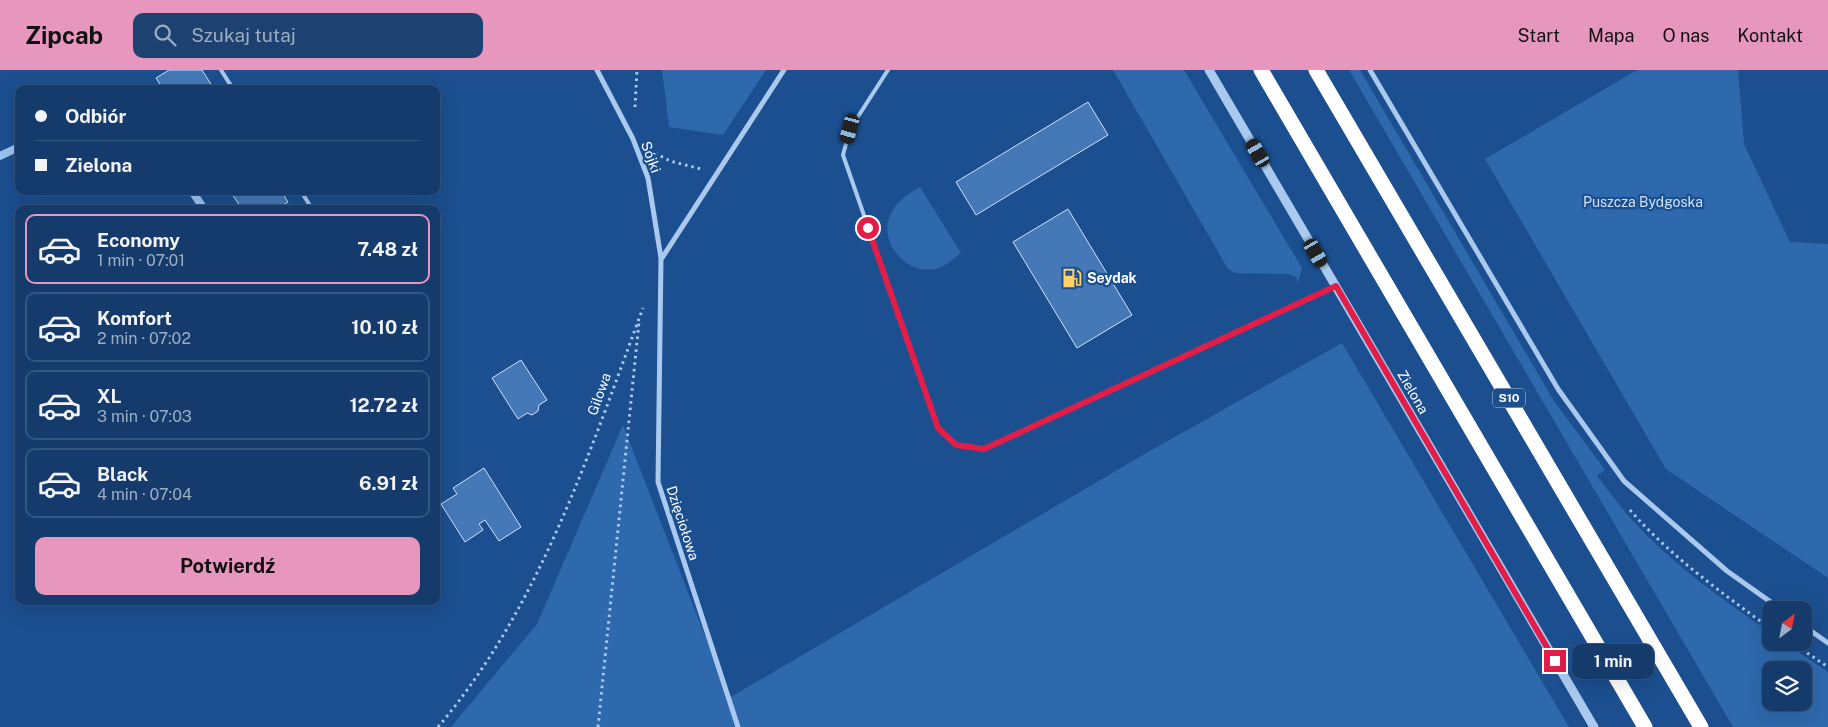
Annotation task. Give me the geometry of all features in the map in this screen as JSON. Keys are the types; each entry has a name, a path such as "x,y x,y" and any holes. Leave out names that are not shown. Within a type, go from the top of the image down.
{"highway":[{"path":"1261,70 1645,727"},
{"name":"S10","path":"1316,70 1702,727"}],"street":[{"name":"Sójki","path":"597,70 633,140 648,178 661,258"},
{"path":"661,258 784,70"},
{"name":"Zielona","path":"1209,70 1594,727"},
{"path":"1370,70 1558,389 1624,480 1727,571 1769,601"},
{"name":"Dzięciołowa","path":"661,258 658,482 738,727"},
{"path":"1812,632 1828,643"}],"lane":[{"path":"221,70 230,85"},
{"path":"888,70 850,129 843,155 938,428 956,445 984,449 1336,286"}],"path":[{"path":"637,70 633,140 670,161 694,168 717,171"},
{"name":"Gilowa","path":"438,727 475,679 506,629 545,557 573,498 646,300"},
{"path":"598,727 640,317"},
{"path":"1624,480 1612,490 1652,536 1693,572 1762,622"},
{"path":"1804,651 1828,667"}],"green space":[{"path":"662,70 766,70 723,135 669,127"},
{"path":"1113,70 1184,70 1302,268 1298,283 1296,277 1288,274 1235,273 1228,269"},
{"path":"1349,70 1360,70 1554,401 1605,470 1597,476 1621,507 1667,555 1762,627 1762,651 1797,651 1812,661 1762,661 1762,711 1812,711 1812,661 1828,672 1828,727 1733,727"},
{"name":"Puszcza Bydgoska","path":"1637,70 1738,70 1744,144 1790,242 1828,244 1828,578 1666,469 1485,159"},
{"path":"920,187 961,253 946,265 935,269 925,270 906,263 892,248 887,228 891,213 898,203"},
{"path":"1342,343 1569,727 451,727 537,624 623,425 729,698 1148,452"}],"building":[{"path":"169,70 202,70 211,85 160,85 156,78"},
{"path":"1088,102 1108,135 976,215 956,182"},
{"path":"233,195 284,195 288,202 283,205 239,205"},
{"name":"Seydak","path":"1068,209 1132,315 1077,348 1013,242"},
{"path":"521,360 547,400 539,405 538,411 532,415 527,413 518,419 492,378"},
{"path":"484,468 521,527 499,541 485,520 479,524 483,530 465,542 441,504 457,494 453,488"}],"waterway":[{"path":"0,156 15,149"},
{"path":"195,195 201,205"}],"place":[{"name":"Seydak","path":"1072,278"}],"route":[{"path":"868,228 938,428 956,445 984,449 1088,402 1245,326 1336,286 1555,661"}]}
